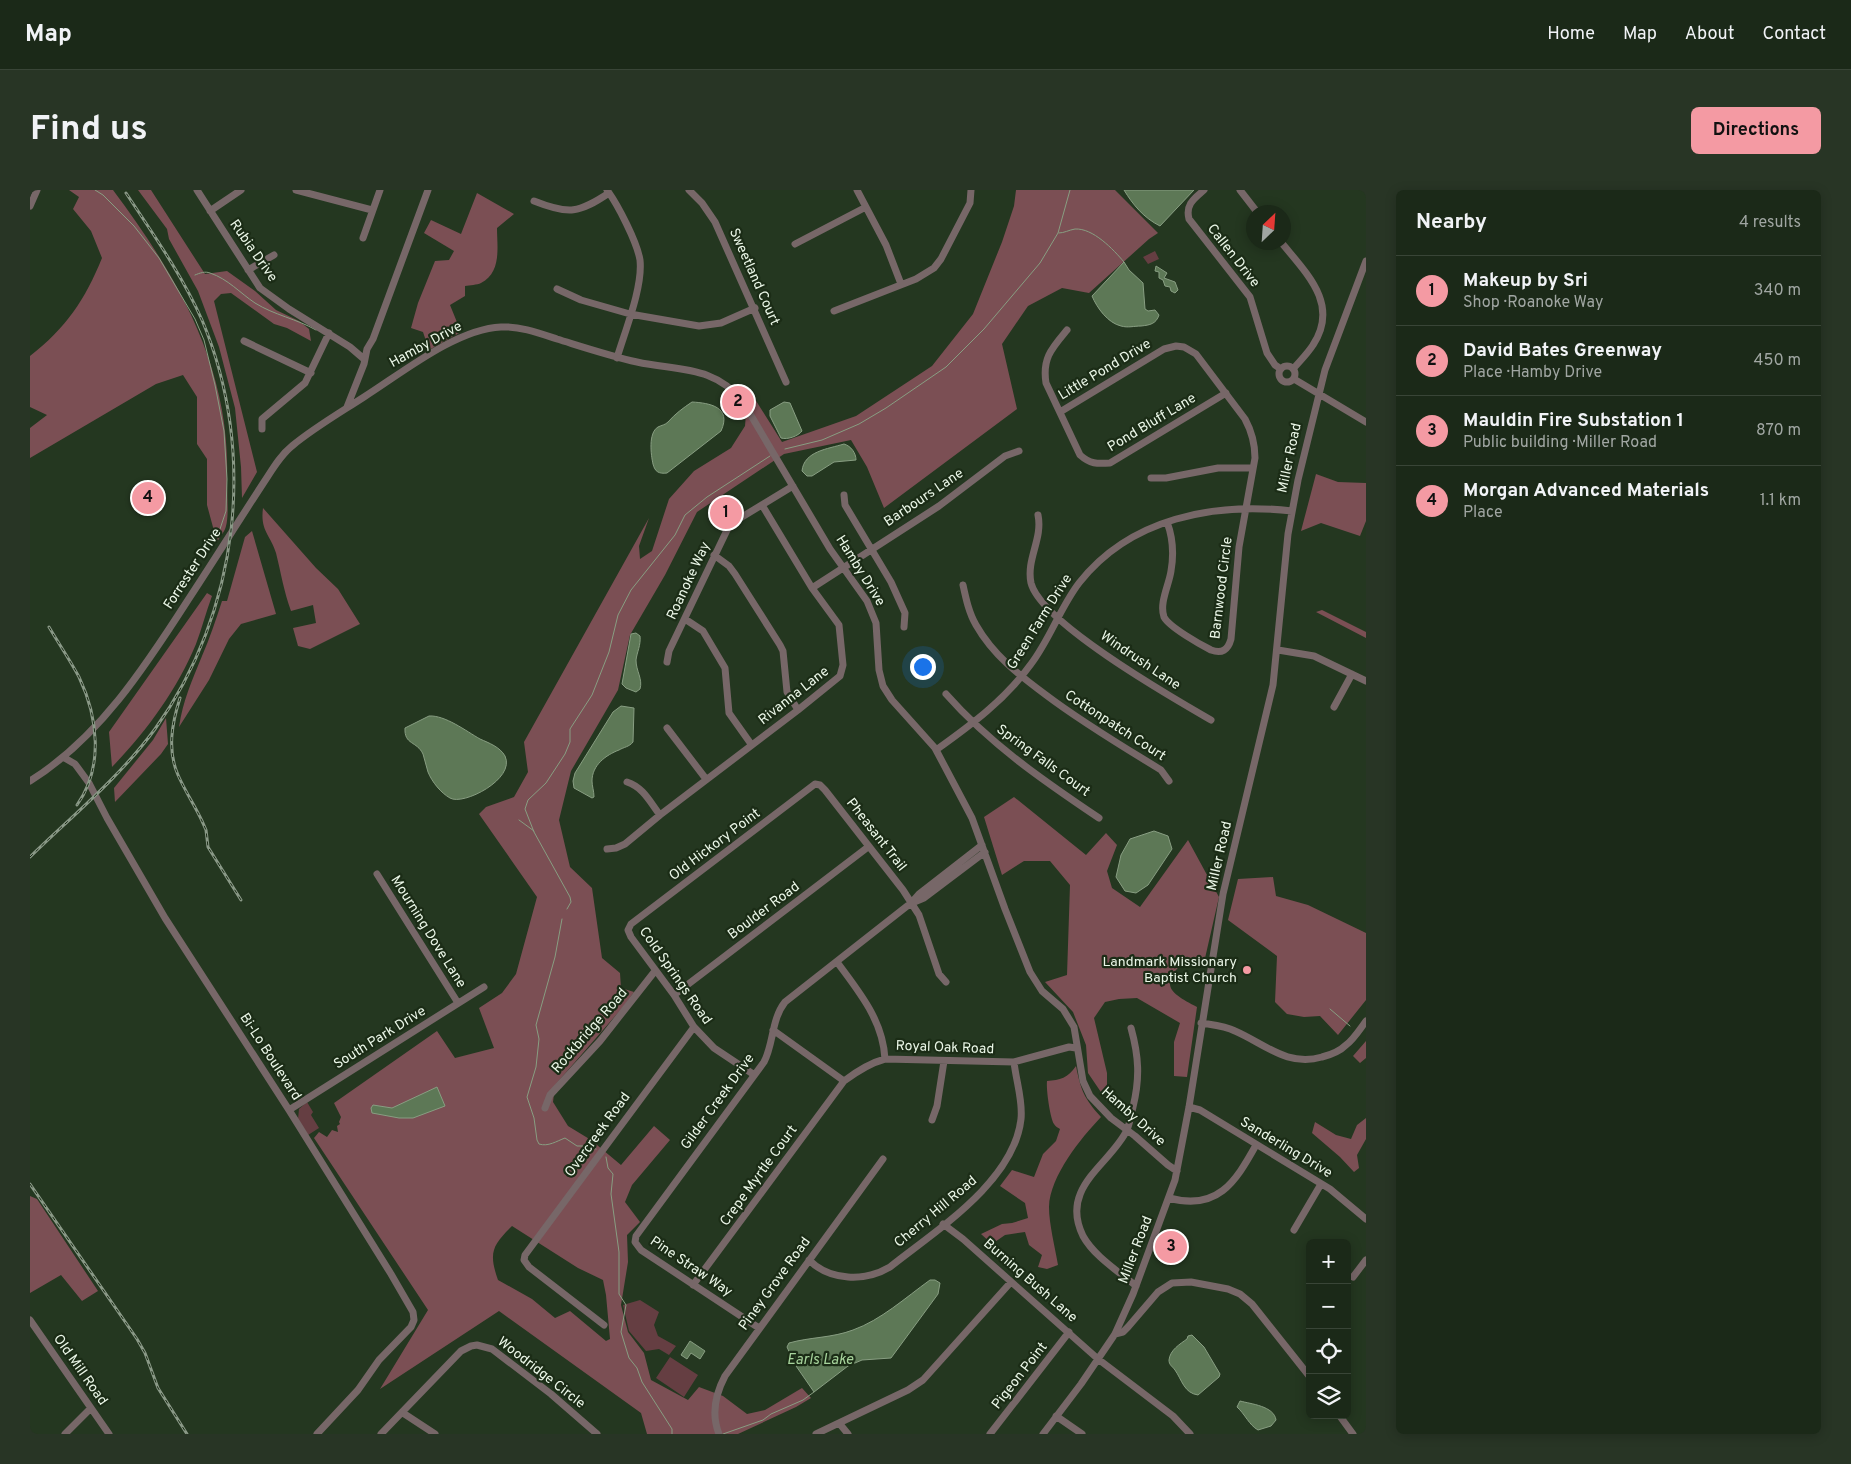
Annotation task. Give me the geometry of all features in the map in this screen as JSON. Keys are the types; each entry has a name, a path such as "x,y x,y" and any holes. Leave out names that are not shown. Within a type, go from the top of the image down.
{"street":[{"path":"30,206 37,190"},
{"name":"Rubia Drive","path":"197,190 260,288 289,309 350,347 364,361"},
{"path":"210,211 241,190"},
{"path":"296,190 314,192 372,210"},
{"path":"363,238 380,190"},
{"path":"364,361 367,360 428,190"},
{"name":"Sweetland Court","path":"689,190 705,207 715,222 755,308 786,382"},
{"path":"857,190 886,246 901,284"},
{"path":"834,311 921,277 938,264 970,203 971,190"},
{"name":"Callen Drive","path":"1204,190 1191,202 1188,210 1189,218 1250,297 1267,354 1275,366 1281,369"},
{"path":"1240,190 1252,205"},
{"path":"534,202 558,209 577,210 593,203 608,191 635,244 640,260 640,277 617,358"},
{"path":"794,244 866,207"},
{"path":"1287,250 1314,284 1321,297 1324,313 1323,322 1316,341 1293,369"},
{"path":"248,270 274,255"},
{"name":"Miller Road","path":"1043,1434 1115,1334 1136,1286 1169,1198 1177,1171 1223,894 1270,700 1278,650 1284,567 1292,511 1318,393 1334,344 1366,262"},
{"path":"557,289 581,300 630,314 699,326 721,323 755,308"},
{"name":"Hamby Drive","path":"347,407 443,347 470,334 491,328 508,327 532,332 617,358 698,372 724,382 743,402 830,549 862,593 872,611 876,623 879,670 883,686 892,700 936,750 972,818 1030,972 1042,991 1070,1018 1077,1036 1076,1048 1083,1081 1090,1096 1111,1118 1177,1171"},
{"name":"Pond Bluff Lane","path":"1067,330 1049,354 1044,368 1046,383 1080,455 1088,462 1098,464 1110,463 1226,393"},
{"path":"262,429 262,419 305,384 329,333"},
{"path":"347,407 367,349 373,339"},
{"path":"244,341 311,373"},
{"name":"Little Pond Drive","path":"1060,412 1164,350 1176,346 1184,347 1196,354 1246,419 1251,429 1255,446 1253,468 1245,508"},
{"name":"Rubia Drive","path":"350,347 367,349"},
{"path":"1286,366 1293,369 1296,374 1294,379 1290,382 1282,381 1279,374 1281,369 1286,366"},
{"path":"1294,379 1366,422"},
{"name":"Forrester Drive","path":"30,781 63,756 112,708 141,671 280,458 292,446 347,407"},
{"name":"Barbours Lane","path":"812,588 940,506 1005,456 1019,452"},
{"path":"1151,478 1166,478 1218,468 1253,468"},
{"name":"Roanoke Way","path":"667,662 669,651 714,555 732,523 793,486"},
{"path":"844,495 845,505 891,582 905,613 904,627"},
{"name":"Rivanna Lane","path":"607,850 625,844 840,676 843,665 839,625 812,588 762,505"},
{"name":"Green Farm Drive","path":"936,750 997,704 1042,649 1079,583 1108,552 1133,536 1168,522 1215,510 1245,508 1292,511"},
{"name":"Barnwood Circle","path":"1168,522 1173,550 1171,573 1164,601 1163,612 1165,618 1175,628 1209,649 1220,652 1229,646 1231,639 1239,547 1245,508"},
{"name":"Windrush Lane","path":"1038,516 1040,531 1030,566 1030,576 1034,592 1040,601 1058,618 1099,650 1150,685 1211,720"},
{"path":"714,555 729,566 735,574 780,645 785,662 786,686 798,710"},
{"name":"Cottonpatch Court","path":"963,585 975,624 1000,657 1021,676 1081,722 1161,770 1169,781"},
{"path":"684,619 703,631 725,668 729,713 751,744"},
{"path":"1278,650 1314,656 1366,681"},
{"path":"1334,706 1352,674"},
{"name":"Spring Falls Court","path":"946,694 986,735 1047,783 1099,818"},
{"path":"667,728 706,779"},
{"name":"Bi-Lo Boulevard","path":"63,756 75,764 90,783 107,818 165,918 289,1110 413,1312 412,1325 371,1371 358,1390 317,1434"},
{"path":"627,782 635,784 643,792 660,815"},
{"name":"Old Hickory Point","path":"629,927 815,784 818,784"},
{"name":"Pheasant Trail","path":"818,784 825,790 919,915 939,974 946,982"},
{"name":"Boulder Road","path":"674,995 868,847"},
{"name":"Gilder Creek Drive","path":"635,1242 636,1236 649,1217 766,1057 777,1015 785,1002 911,903 924,898 984,849"},
{"name":"Mourning Dove Lane","path":"377,874 458,1003"},
{"name":"Cold Springs Road","path":"629,927 629,934 674,995 694,1027 714,1048 753,1074"},
{"path":"837,962 872,1012 884,1048 885,1059"},
{"name":"Rockbridge Road","path":"545,1108 550,1095 622,1015 655,971"},
{"name":"South Park Drive","path":"289,1110 484,987"},
{"path":"1201,1023 1235,1031 1277,1054 1289,1058 1307,1060 1328,1055 1348,1045 1366,1021"},
{"name":"Overcreek Road","path":"604,1325 529,1267 524,1260 527,1252 694,1027"},
{"path":"1131,1028 1137,1050 1139,1071 1135,1101 1127,1130 1085,1183 1079,1197 1077,1213 1080,1230 1088,1244 1136,1286"},
{"path":"773,1030 844,1081"},
{"name":"Royal Oak Road","path":"844,1081 873,1063 885,1059 1014,1062 1069,1047 1076,1048"},
{"path":"932,1120 937,1106 944,1061"},
{"name":"Cherry Hill Road","path":"809,1260 816,1266 834,1274 854,1278 870,1276 890,1267 976,1198 1003,1164 1020,1127 1021,1111 1014,1062"},
{"name":"Crepe Myrtle Court","path":"694,1285 844,1081"},
{"name":"Sanderling Drive","path":"1189,1107 1200,1110 1321,1184 1366,1219"},
{"path":"1169,1198 1184,1201 1200,1201 1221,1193 1234,1180 1256,1145"},
{"name":"Piney Grove Road","path":"719,1434 714,1412 715,1400 720,1384 734,1362 883,1159"},
{"path":"1294,1230 1321,1184"},
{"name":"Burning Bush Lane","path":"944,1224 1098,1359 1173,1416 1190,1434"},
{"name":"Pine Straw Way","path":"635,1242 641,1250 759,1328"},
{"path":"1353,1277 1366,1260"},
{"path":"1115,1334 1123,1332 1158,1292 1168,1285 1185,1281 1221,1287 1240,1294 1252,1304 1308,1374"},
{"path":"816,1434 908,1390 923,1380 1011,1282"},
{"name":"Old Mill Road","path":"30,1320 109,1434"},
{"name":"Pigeon Point","path":"990,1434 1069,1332"},
{"name":"Woodridge Circle","path":"381,1434 461,1351 471,1346 482,1346 492,1349 597,1434"},
{"path":"65,1434 90,1408"},
{"path":"403,1413 435,1434"},
{"path":"1056,1416 1082,1434"},
{"path":"1342,1419 1353,1434"},
{"path":"839,1423 848,1434"}],"shaded area":[{"path":"69,190 113,190 159,256 179,290 196,326 210,362 220,400 226,439 227,522 224,532 217,542 207,505 207,459 197,444 197,397 183,375 156,384 30,458 30,428 47,415 30,407 30,356 54,335 73,312 89,287 102,258 91,231 73,209 79,197"},
{"path":"138,190 151,190 205,274 227,271 255,291 276,310 299,321 309,329 311,341 287,328 274,324 231,293 221,294 214,301 257,472 242,498 235,408 219,347 198,291 169,239 167,229"},
{"path":"1016,190 1115,190 1158,233 1089,293 1062,288 1028,306 1002,344 1017,409 884,508 867,467 851,440 784,454 697,512 665,575 630,635 618,690 571,771 559,820 570,867 592,888 602,958 620,973 621,988 634,992 555,1085 553,1102 568,1126 591,1140 621,1165 654,1126 670,1140 632,1185 625,1202 640,1222 627,1235 628,1262 621,1305 628,1332 644,1353 651,1380 688,1400 699,1387 723,1396 747,1414 765,1410 802,1388 811,1398 738,1434 647,1434 641,1413 499,1311 380,1389 428,1310 314,1138 319,1132 327,1137 332,1130 338,1132 337,1126 340,1124 341,1117 334,1103 437,1031 455,1058 494,1048 479,1008 502,993 516,974 537,897 479,814 486,807 514,797 528,772 524,742 649,518 639,546 640,559 652,551 669,499 694,471 731,448 745,426 748,388 782,442 856,416 932,366 973,314 1002,242 1014,206","holes":["512,1226 578,1268 603,1280 610,1339 606,1341 570,1311 555,1318 532,1299 498,1280 493,1262 494,1250 500,1239"]},
{"path":"477,193 514,214 497,228 497,258 488,278 481,283 465,286 465,296 450,305 461,332 429,350 423,332 411,328 418,303 435,261 449,260 454,251 424,233 431,220 461,234"},
{"path":"1155,251 1159,259 1148,264 1143,257"},
{"path":"1316,474 1338,482 1366,483 1366,521 1360,536 1321,523 1301,531"},
{"path":"263,508 316,568 338,589 360,624 310,649 298,646 293,628 316,623 313,605 291,611 284,590 276,553 264,527"},
{"path":"252,531 276,614 241,624 229,639 209,680 179,727 188,691 222,601 227,601 245,537"},
{"path":"207,593 212,596 196,644 180,678 149,725 112,767 109,732"},
{"path":"1322,610 1366,632 1366,638 1316,612"},
{"path":"166,718 168,744 161,754 115,802 114,788 153,740"},
{"path":"1014,797 1086,855 1106,833 1117,845 1107,871 1112,888 1140,907 1188,840 1219,897 1203,967 1182,964 1171,979 1170,985 1172,990 1197,1007 1187,1077 1174,1076 1174,1042 1180,1023 1137,998 1105,1002 1094,1018 1107,1073 1107,1101 1088,1073 1086,1045 1073,1012 1045,982 1067,975 1070,885 1050,861 1024,861 1002,875 984,817"},
{"path":"1273,877 1276,896 1308,905 1366,933 1366,1000 1338,1035 1320,1016 1304,1017 1287,1014 1275,1002 1277,956 1228,920 1238,879"},
{"path":"1366,1041 1366,1058 1360,1063 1353,1056"},
{"path":"1076,1066 1084,1094 1101,1117 1068,1158 1055,1183 1051,1195 1049,1214 1058,1265 1047,1269 1038,1267 1042,1255 1029,1245 1025,1232 1005,1235 992,1244 981,1234 1002,1224 1028,1218 1025,1203 1000,1186 1012,1170 1034,1177 1043,1154 1056,1141 1060,1129 1054,1125 1051,1115 1047,1081 1063,1078"},
{"path":"307,1102 313,1112 311,1115 319,1128 308,1135 298,1119 299,1109"},
{"path":"1366,1118 1366,1139 1357,1155 1359,1168 1354,1172 1312,1133 1315,1122 1336,1135 1351,1139 1357,1125"},
{"path":"30,1196 37,1199 98,1291 82,1301 61,1275 30,1293"},
{"path":"640,1300 659,1312 654,1325 658,1336 676,1346 669,1355 659,1349 646,1351 629,1331 623,1305"},
{"path":"670,1357 698,1375 684,1397 656,1378"}],"water":[{"path":"1124,190 1194,190 1160,226 1139,211"},
{"path":"1124,262 1129,270 1143,283 1145,309 1148,311 1155,310 1159,315 1152,324 1124,327 1116,324 1104,314 1092,296"},
{"path":"1156,266 1167,273 1164,278 1175,282 1178,290 1175,293 1171,291 1170,287 1165,286 1163,280 1159,278 1159,272 1155,271"},
{"path":"692,402 712,405 721,412 724,416 724,423 721,431 667,473 658,472 654,467 652,455 651,439 653,434 658,427 667,423"},
{"path":"784,402 790,403 802,431 795,436 781,438 770,416 770,410"},
{"path":"844,444 853,450 856,460 834,462 812,476 807,476 802,471 807,459 812,455 824,449"},
{"path":"636,633 640,636 636,660 641,685 640,689 636,692 622,684 631,634"},
{"path":"621,706 634,708 633,742 609,755 597,765 593,775 594,797 592,798 574,788 575,773 613,712"},
{"path":"429,716 442,718 500,750 505,756 506,765 496,782 466,798 450,798 440,790 427,770 423,754 409,740 405,733 405,728"},
{"path":"1154,831 1168,836 1172,849 1148,885 1136,893 1125,891 1116,877 1121,855 1130,839"},
{"path":"437,1087 445,1106 413,1118 399,1118 372,1113 371,1108 373,1105 392,1108"},
{"name":"Earls Lake","path":"930,1280 940,1283 938,1294 891,1358 862,1360 848,1366 814,1392 794,1363 787,1347 789,1343 837,1335 863,1326 893,1308"},
{"path":"1192,1335 1204,1347 1220,1374 1198,1395 1186,1389 1169,1362 1173,1350 1187,1339 1188,1336"},
{"path":"690,1341 705,1351 700,1359 691,1353 687,1359 681,1355"},
{"path":"1240,1401 1267,1409 1274,1415 1276,1420 1271,1426 1258,1430 1237,1407"}],"waterway":[{"path":"95,190 103,195 134,226 159,258 195,319 204,340 224,431 227,479 226,511 220,529"},
{"path":"785,449 822,440 859,424 946,367 984,329 1040,263 1058,233 1070,190"},
{"path":"1059,233 1075,229 1089,232 1108,246 1124,262"},
{"path":"195,275 206,272 210,273 228,282 262,307 316,330"},
{"path":"567,909 571,902 570,897 534,832 525,809 528,800 546,783 565,754 570,742 570,729 592,695 609,652 618,615 631,590 675,535 685,515 707,497 770,456"},
{"path":"519,820 534,831"},
{"path":"562,919 555,957 536,1025 539,1039 536,1067 527,1097 534,1118 539,1144 549,1144 565,1138 577,1146 589,1146 596,1149"},
{"path":"1330,1009 1350,1026"},
{"path":"606,1157 608,1168 613,1174 611,1194 619,1252 619,1294 626,1305 621,1332 629,1358 637,1368 642,1382 672,1429 672,1434"},
{"path":"723,1434 763,1420 771,1414 803,1400 814,1392"}],"railway":[{"path":"30,857 95,796 127,763 155,729 183,683 206,634 222,583 231,530 234,477 230,424 220,371 194,303 167,255 126,193"},
{"path":"49,627 79,677 94,725 95,758 86,790 77,805"},
{"path":"180,698 172,736 175,766 206,830 208,847 241,900"},
{"path":"30,1184 137,1339 145,1353 158,1388 187,1434"}],"place":[{"name":"David Bates Greenway","path":"738,402"},
{"name":"Morgan Advanced Materials","path":"148,498"},
{"name":"Makeup by Sri","path":"726,513"},
{"name":"Landmark Missionary Baptist Church","path":"1247,970"},
{"name":"Mauldin Fire Substation 1","path":"1171,1247"}]}
